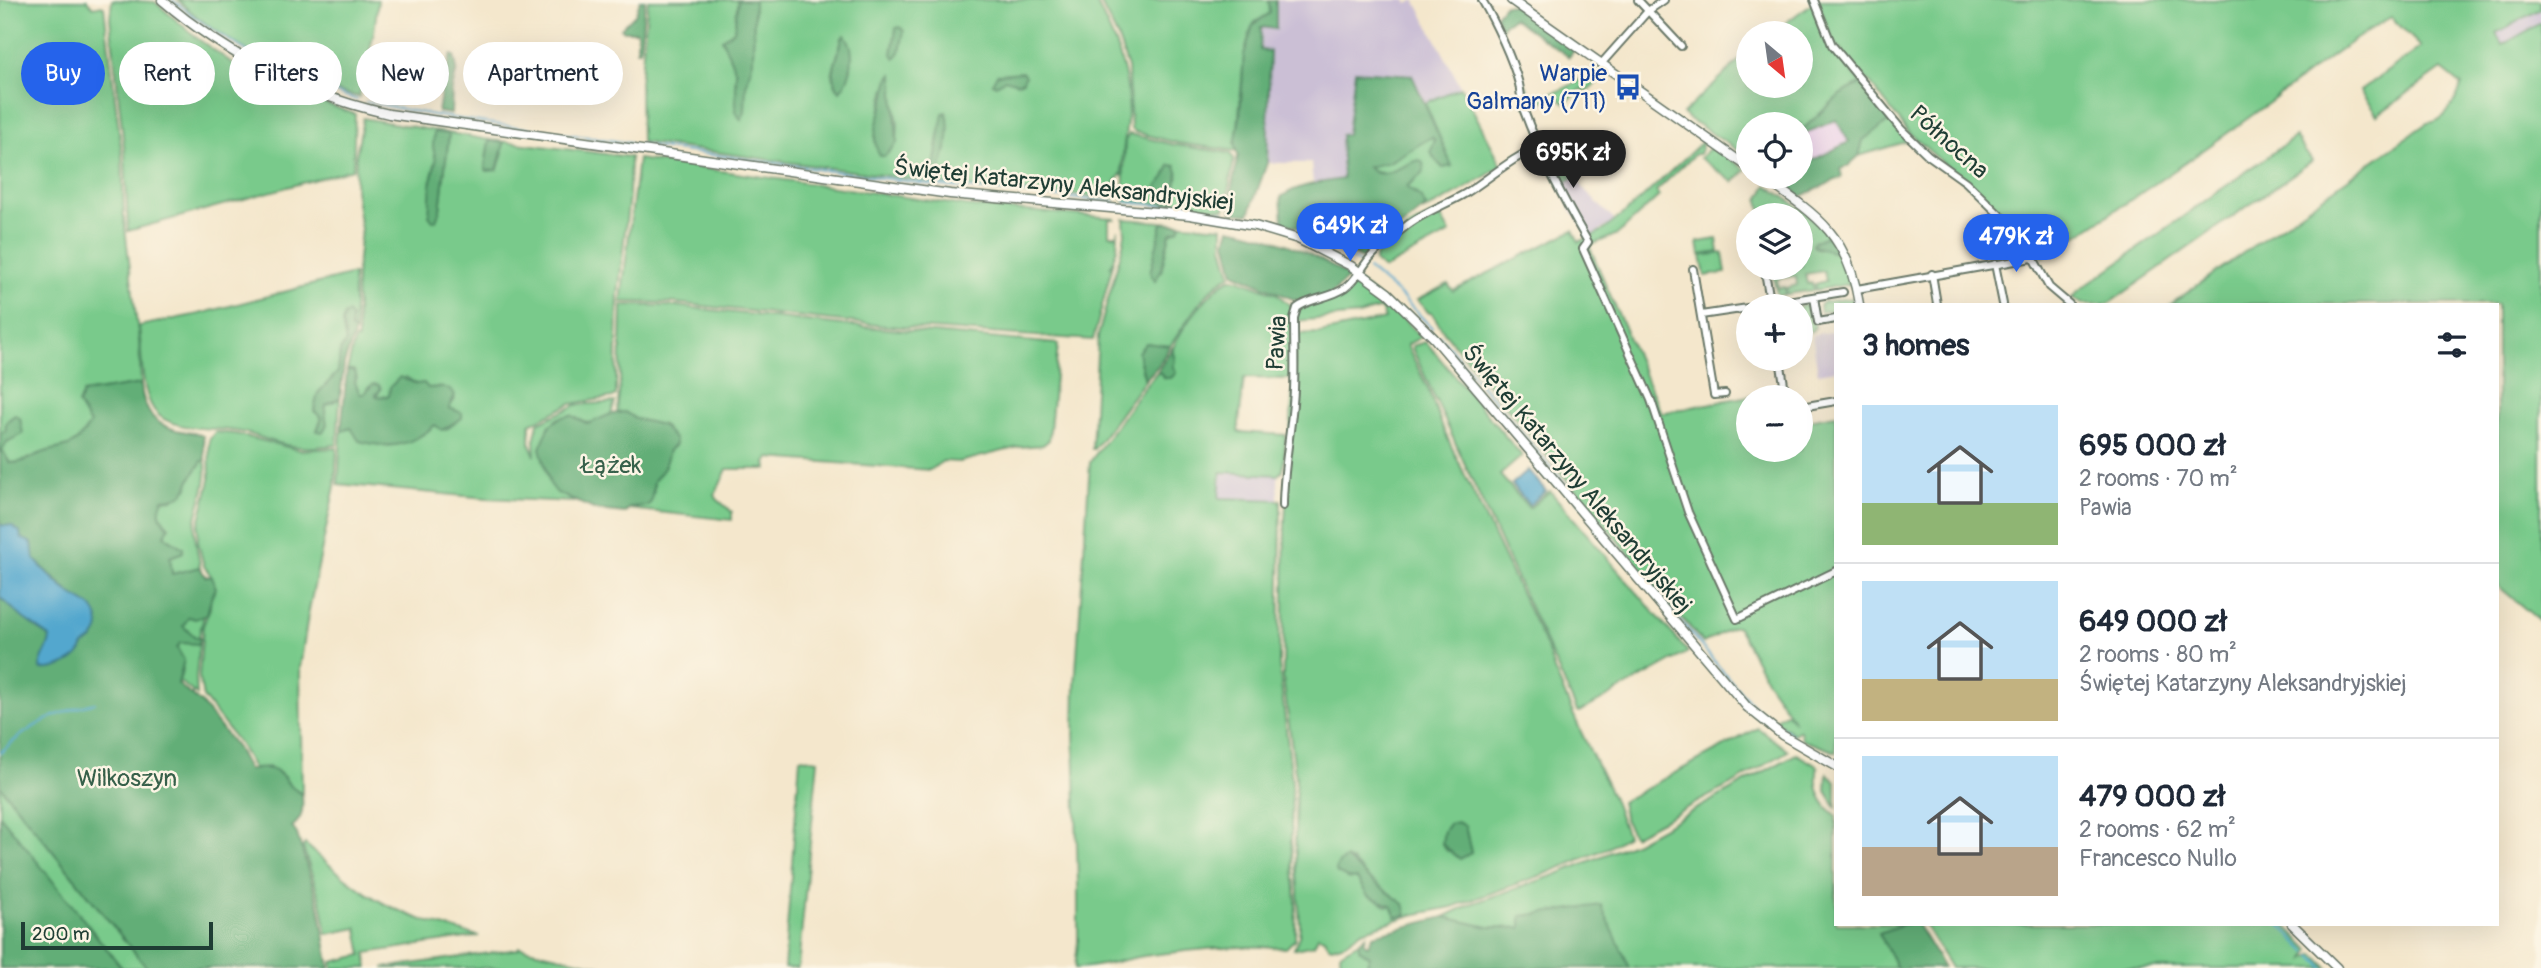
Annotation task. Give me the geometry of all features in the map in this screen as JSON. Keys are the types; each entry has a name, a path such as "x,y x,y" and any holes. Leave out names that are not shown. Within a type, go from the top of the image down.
{"street":[{"name":"Świętej Katarzyny Aleksandryjskiej","path":"162,0 205,34 274,75 320,95 380,112 950,194 1228,220 1265,228 1331,254 1396,300 1434,338 1733,693 1768,725 1834,765"},
{"path":"1482,0 1518,83 1522,107 1538,147 1560,195 1588,242 1583,249 1651,400 1688,512 1737,619 1834,572"},
{"path":"1511,0 1736,159"},
{"path":"1638,0 1681,46"},
{"path":"1601,64 1648,11 1664,0"},
{"name":"Północna","path":"1815,0 1832,45 1901,129 1928,155 1966,182 2014,229 2024,241 2049,287 2068,303"},
{"name":"Pawia","path":"1283,506 1283,478 1294,390 1295,312 1300,305 1333,296 1352,282 1374,254 1407,225 1502,170 1513,158 1538,147"},
{"path":"1779,189 1814,214 1831,232 1851,268 1859,303"},
{"path":"1857,289 2032,258"},
{"path":"1995,264 2003,303"},
{"path":"1693,269 1714,395 1725,394"},
{"path":"1932,274 1937,303"},
{"path":"1834,319 1818,322 1814,297 1843,292"},
{"path":"1701,316 1736,310"},
{"path":"1813,405 1834,401"},
{"name":"Świętej Katarzyny Aleksandryjskiej","path":"1817,754 1834,758"},
{"path":"2294,926 2337,968"}],"shaded area":[{"path":"1276,0 1406,0 1408,4 1415,0 1461,87 1425,103 1412,75 1347,134 1341,135 1343,179 1313,183 1311,163 1267,163 1270,51 1260,50 1261,27 1276,28"},
{"path":"2541,9 2541,23 2502,45 2496,33"},
{"path":"1836,120 1850,142 1813,160 1813,130"},
{"path":"1577,176 1582,187 1615,221 1589,237 1569,207 1559,185"},
{"path":"1834,331 1834,370 1818,373 1813,335"},
{"path":"1221,472 1278,475 1278,500 1219,499"}],"green space":[{"path":"0,0 87,0 93,7 104,7 122,156 124,220 139,341 141,384 83,393 78,404 90,424 77,441 66,447 10,463 2,450 7,442 15,439 6,430 0,434"},
{"path":"112,0 155,2 202,42 119,42 119,100 110,18"},
{"path":"178,0 378,0 372,42 356,42 356,96 342,92 342,42 233,42"},
{"path":"640,0 645,0 640,50 637,50 637,31 624,31 621,28 636,13"},
{"path":"648,0 738,0 734,31 722,39 736,72 735,84 746,86 753,60 754,0 1095,0 1115,43 1125,73 1128,105 1122,176 1121,174 1115,183 1117,198 975,188 641,142 640,83","holes":["842,38 849,42 851,70 836,88 832,75","890,75 898,124 897,143 875,141","941,123 943,156 938,178 932,180"]},
{"path":"738,0 754,0 753,60 746,86 745,112 741,120 736,112 736,72 722,39 734,31"},
{"path":"1099,0 1269,0 1270,13 1255,22 1244,55 1236,151 1178,143 1131,129 1128,68 1117,36"},
{"path":"1269,0 1276,0 1276,29 1261,27 1260,50 1270,51 1267,163 1249,214 1232,212 1231,193 1238,156 1235,144 1240,117 1244,55 1253,25 1270,13"},
{"path":"1817,0 2541,0 2541,9 2496,33 2502,45 2541,23 2541,622 2499,587 2499,303 2172,303 2427,123 2440,119 2449,110 2462,85 2442,69 2377,115 2360,91 2421,47 2391,17 2337,52 2122,206 2043,257 2020,228 2012,224 1908,132 1871,84 1834,43"},
{"path":"1812,3 1831,50 1862,83 1841,94 1813,120 1813,112 1736,112 1736,149 1682,114 1736,63 1736,98 1813,98 1813,21 1788,21"},
{"path":"1505,4 1513,5 1575,49 1569,57 1513,18 1504,24 1501,30 1496,15"},
{"path":"900,27 904,31 900,52 895,58 892,54 896,28"},
{"path":"845,35 851,48 852,63 848,79 840,91 834,72"},
{"path":"215,51 229,61 229,105 329,105 355,114 353,169 128,231 125,155 120,105 215,105"},
{"path":"451,55 454,56 457,69 452,90 451,114 438,112 439,105 449,105"},
{"path":"1601,68 1607,74 1587,91 1581,89 1565,103 1556,97 1526,106 1521,83 1524,81 1532,99 1563,89 1591,72 1595,75"},
{"path":"1355,71 1412,75 1452,166 1443,168 1433,157 1431,151 1435,140 1432,137 1389,162 1368,167 1374,172 1386,173 1420,160 1424,172 1406,187 1421,198 1426,207 1362,259 1306,230 1283,222 1281,197 1302,187 1343,179 1341,135 1347,134"},
{"path":"1022,72 1025,76 1023,81 1018,83 1005,79 996,85 992,83 997,74"},
{"path":"893,74 897,143 885,156 880,156 875,133"},
{"path":"1862,83 1891,120 1863,140 1859,156 1840,169 1842,177 1800,197 1791,189 1813,189 1813,160 1849,142 1836,120 1813,130 1813,120 1841,94"},
{"path":"1461,87 1502,166 1422,212 1426,207 1416,193 1406,188 1424,172 1415,161 1387,173 1375,172 1368,166 1389,162 1431,137 1435,140 1433,152 1437,162 1443,168 1452,166 1425,103"},
{"path":"946,112 949,128 947,145 938,178 932,180 943,113"},
{"path":"363,118 484,139 630,157 629,195 618,295 616,395 570,404 530,424 530,444 535,456 534,441 538,423 576,405 615,402 611,414 595,422 587,423 571,415 541,447 553,486 575,502 486,498 338,484 341,431 351,428 371,442 393,445 414,439 435,425 446,430 461,418 462,414 449,408 455,399 445,391 428,388 424,383 417,384 406,377 390,396 376,397 381,389 379,385 368,387 364,394 360,394 355,383 357,377 353,370 347,370 355,339 358,340 356,278 361,229 355,189 356,156","holes":["434,132 449,135 440,210 431,181 436,161","489,141 503,152 498,169 485,166"]},
{"path":"1891,120 1908,141 1859,156 1863,140"},
{"path":"434,132 449,134 440,210 433,221 429,216 431,181 436,161"},
{"path":"1129,134 1175,145 1230,153 1234,159 1225,209 1123,200 1125,141","holes":["1176,166 1178,172 1174,197 1157,187"]},
{"path":"1541,136 1553,152 1567,156 1577,176 1559,185 1544,152"},
{"path":"2295,137 2312,161 2109,303 2081,303 2072,298"},
{"path":"1704,140 1699,154 1695,154 1656,191 1659,196 1618,234 1589,246 1661,413 1736,399 1736,462 1813,462 1813,419 1834,415 1834,751 1802,740 1800,730 1794,734 1774,720 1786,713 1795,722 1768,683 1738,627 1703,643 1444,332 1432,313 1417,300 1448,284 1453,291 1573,230 1579,242 1604,230"},
{"path":"489,141 504,143 497,170 487,171 485,167"},
{"path":"1712,146 1736,163 1736,179 1733,182 1700,158"},
{"path":"638,159 967,206 1115,218 1109,219 1109,235 1117,235 1118,229 1117,249 1110,267 1114,260 1093,340 886,326 676,303 621,302"},
{"path":"1170,165 1176,166 1178,172 1174,202 1162,202 1157,187"},
{"path":"1765,189 1773,189 1792,203 1760,203"},
{"path":"1438,212 1450,233 1384,269 1375,262 1375,256 1409,227"},
{"path":"1124,219 1223,227 1223,246 1231,275 1204,297 1170,346 1146,343 1139,359 1145,380 1092,449 1098,336 1125,234","holes":["1162,223 1180,224 1179,229 1170,233 1161,271"]},
{"path":"1813,219 1830,238 1826,236 1813,243"},
{"path":"1162,223 1181,224 1179,229 1170,233 1161,271 1155,281 1150,273"},
{"path":"1230,228 1292,246 1349,277 1332,294 1320,299 1297,301 1234,273 1226,242"},
{"path":"1828,236 1836,249 1833,252 1813,246 1814,241"},
{"path":"1717,239 1719,252 1700,255 1698,242"},
{"path":"1813,243 1816,248 1828,251 1836,246 1850,284 1816,290 1815,284 1826,281 1824,271 1813,273"},
{"path":"1723,253 1726,273 1705,276 1701,256"},
{"path":"353,274 355,331 344,316 342,323 346,342 340,351 339,372 318,393 314,411 322,418 317,430 323,432 326,405 340,398 337,445 291,446 244,433 180,425 161,417 154,410 149,402 144,381 139,326 199,314"},
{"path":"1230,279 1238,279 1277,294 1291,306 1291,379 1244,378 1238,432 1286,435 1283,470 1278,475 1221,472 1219,498 1281,500 1279,665 1292,782 1291,842 1296,902 1295,939 1286,948 1233,947 1197,950 1075,968 1078,885 1075,686 1090,462 1157,372 1162,376 1175,369 1173,348 1184,329 1206,299"},
{"path":"1774,280 1777,280 1778,288 1784,287 1785,294 1777,294"},
{"path":"1796,280 1806,280 1807,284 1812,283 1814,290 1787,294 1786,288 1797,285"},
{"path":"1358,282 1384,302 1392,312 1395,310 1421,337 1407,345 1445,433 1548,651 1627,836 1610,847 1545,874 1452,907 1412,915 1362,931 1345,943 1332,947 1324,938 1318,936 1314,945 1294,949 1300,926 1295,838 1296,779 1283,678 1285,522 1296,334 1320,333 1385,319 1381,308 1359,315 1296,321 1297,313 1304,305 1337,296","holes":["1465,826 1471,853 1447,851 1442,844 1444,831","1352,861 1367,877 1404,904 1393,908 1391,905 1387,906 1363,888 1357,879 1347,878"]},
{"path":"1852,298 1853,303 1834,303 1834,310 1821,312 1820,306 1823,302"},
{"path":"622,305 676,306 843,325 1058,344 1049,440 1043,445 1019,447 959,462 943,461 930,470 769,458 766,462 767,469 727,469 715,495 732,512 732,520 628,509 640,507 654,492 654,481 664,468 675,440 662,425 635,419 625,412 617,413"},
{"path":"348,313 351,317 351,329 355,331 344,364 340,398 326,405 327,424 323,432 317,431 322,418 314,411 318,393 338,372 340,351 346,342 342,323"},
{"path":"1426,342 1522,456 1500,475 1529,508 1550,491 1688,652 1580,712 1577,711 1413,350 1412,346"},
{"path":"1146,343 1170,346 1158,366 1145,380 1138,352"},
{"path":"1172,348 1176,373 1171,378 1164,378 1157,372"},
{"path":"347,370 356,373 355,383 360,394 364,394 373,384 379,385 381,389 376,397 389,396 390,387 400,377 417,384 424,383 428,388 447,389 455,395 449,408 462,413 462,418 442,430 435,425 417,438 400,444 381,445 359,441 351,428 341,431"},
{"name":"Wilkoszyn","path":"141,384 145,404 154,418 167,427 203,436 205,460 190,479 185,492 177,497 163,499 160,508 161,518 169,527 164,536 183,548 183,552 170,557 172,574 200,567 205,576 212,577 216,588 207,615 195,619 189,617 183,626 196,638 200,638 199,644 180,643 177,648 184,660 178,684 201,703 237,748 248,769 277,771 288,784 302,794 302,812 292,827 297,834 319,906 330,968 147,968 0,786 0,597 50,637 40,669 84,645 92,608 71,594 34,559 32,543 20,538 12,526 0,525 0,434 6,430 6,423 11,418 15,415 20,418 23,434 7,442 2,450 10,463 66,447 77,441 90,424 78,404 83,393"},
{"name":"Łążek","path":"625,412 636,419 662,425 675,440 664,468 654,481 651,502 647,506 630,507 625,513 596,510 557,493 550,484 540,448 550,425 559,418 571,415 588,424 611,414"},
{"path":"215,432 236,434 299,450 337,448 335,486 308,615 300,668 302,794 291,789 285,778 276,770 269,767 253,768 240,745 203,697 199,677 203,626 210,608 212,577 204,566 198,542 198,527 210,480 209,440"},
{"path":"205,460 205,486 195,527 200,567 172,574 170,557 183,552 183,548 164,535 169,527 160,514 160,504 162,500 174,499 188,488 189,480"},
{"path":"203,615 198,639 183,626 187,618"},
{"path":"180,643 199,644 197,695 179,681 183,669 176,649"},
{"path":"1758,728 1788,751 1738,781 1633,836 1625,821 1621,802"},
{"path":"1796,754 1818,766 1820,794 1834,813 1834,926 1898,926 1880,933 1897,968 1630,968 1627,963 1521,917 1522,928 1488,927 1444,917 1471,904 1555,875 1636,842"},
{"path":"800,758 818,760 798,968 784,968"},
{"path":"1827,773 1834,779 1834,804 1826,791"},
{"path":"0,786 147,968 122,968 0,815"},
{"path":"0,815 122,968 0,968"},
{"path":"1457,822 1465,826 1471,853 1460,859 1442,844 1444,831 1449,824"},
{"path":"305,844 354,885 387,905 444,927 479,936 366,953 368,968 333,968 332,962 362,955 357,928 327,934 322,906 303,847"},
{"path":"1346,858 1404,904 1407,915 1396,917 1391,905 1368,896 1357,879 1337,873 1338,864"},
{"path":"1601,905 1630,968 1365,968 1370,956 1359,949 1359,942 1366,936 1364,943 1368,945 1373,935 1444,917 1488,927 1521,928 1521,916"},
{"path":"1898,926 1918,926 1944,968 1897,968 1879,933"},
{"path":"1925,926 2286,926 2310,950 2306,959 2314,954 2328,968 1951,968"},
{"path":"1359,942 1359,949 1370,956 1365,968 1341,968 1340,953"},
{"path":"519,947 609,968 383,968 518,949"}],"water":[{"path":"1528,470 1546,491 1529,505 1512,484"},
{"path":"0,525 12,526 20,532 21,538 32,543 34,559 66,590 86,602 96,615 99,625 93,639 84,645 78,656 66,664 40,669 50,637 0,597"}],"waterway":[{"path":"172,0 214,31 260,58 307,81 356,100"},
{"path":"382,105 439,116 630,143"},
{"path":"640,145 941,186 1115,202"},
{"path":"1125,202 1224,212"},
{"path":"1282,225 1316,239 1359,263"},
{"path":"1368,269 1400,295 1432,328"},
{"path":"1439,335 1741,693 1759,711 1792,735"},
{"path":"0,753 43,721 95,703"},
{"path":"2281,926 2307,952"},
{"path":"2312,956 2324,968"}],"place":[{"name":"Warpie Galmany (711)","path":"1628,87"}]}
